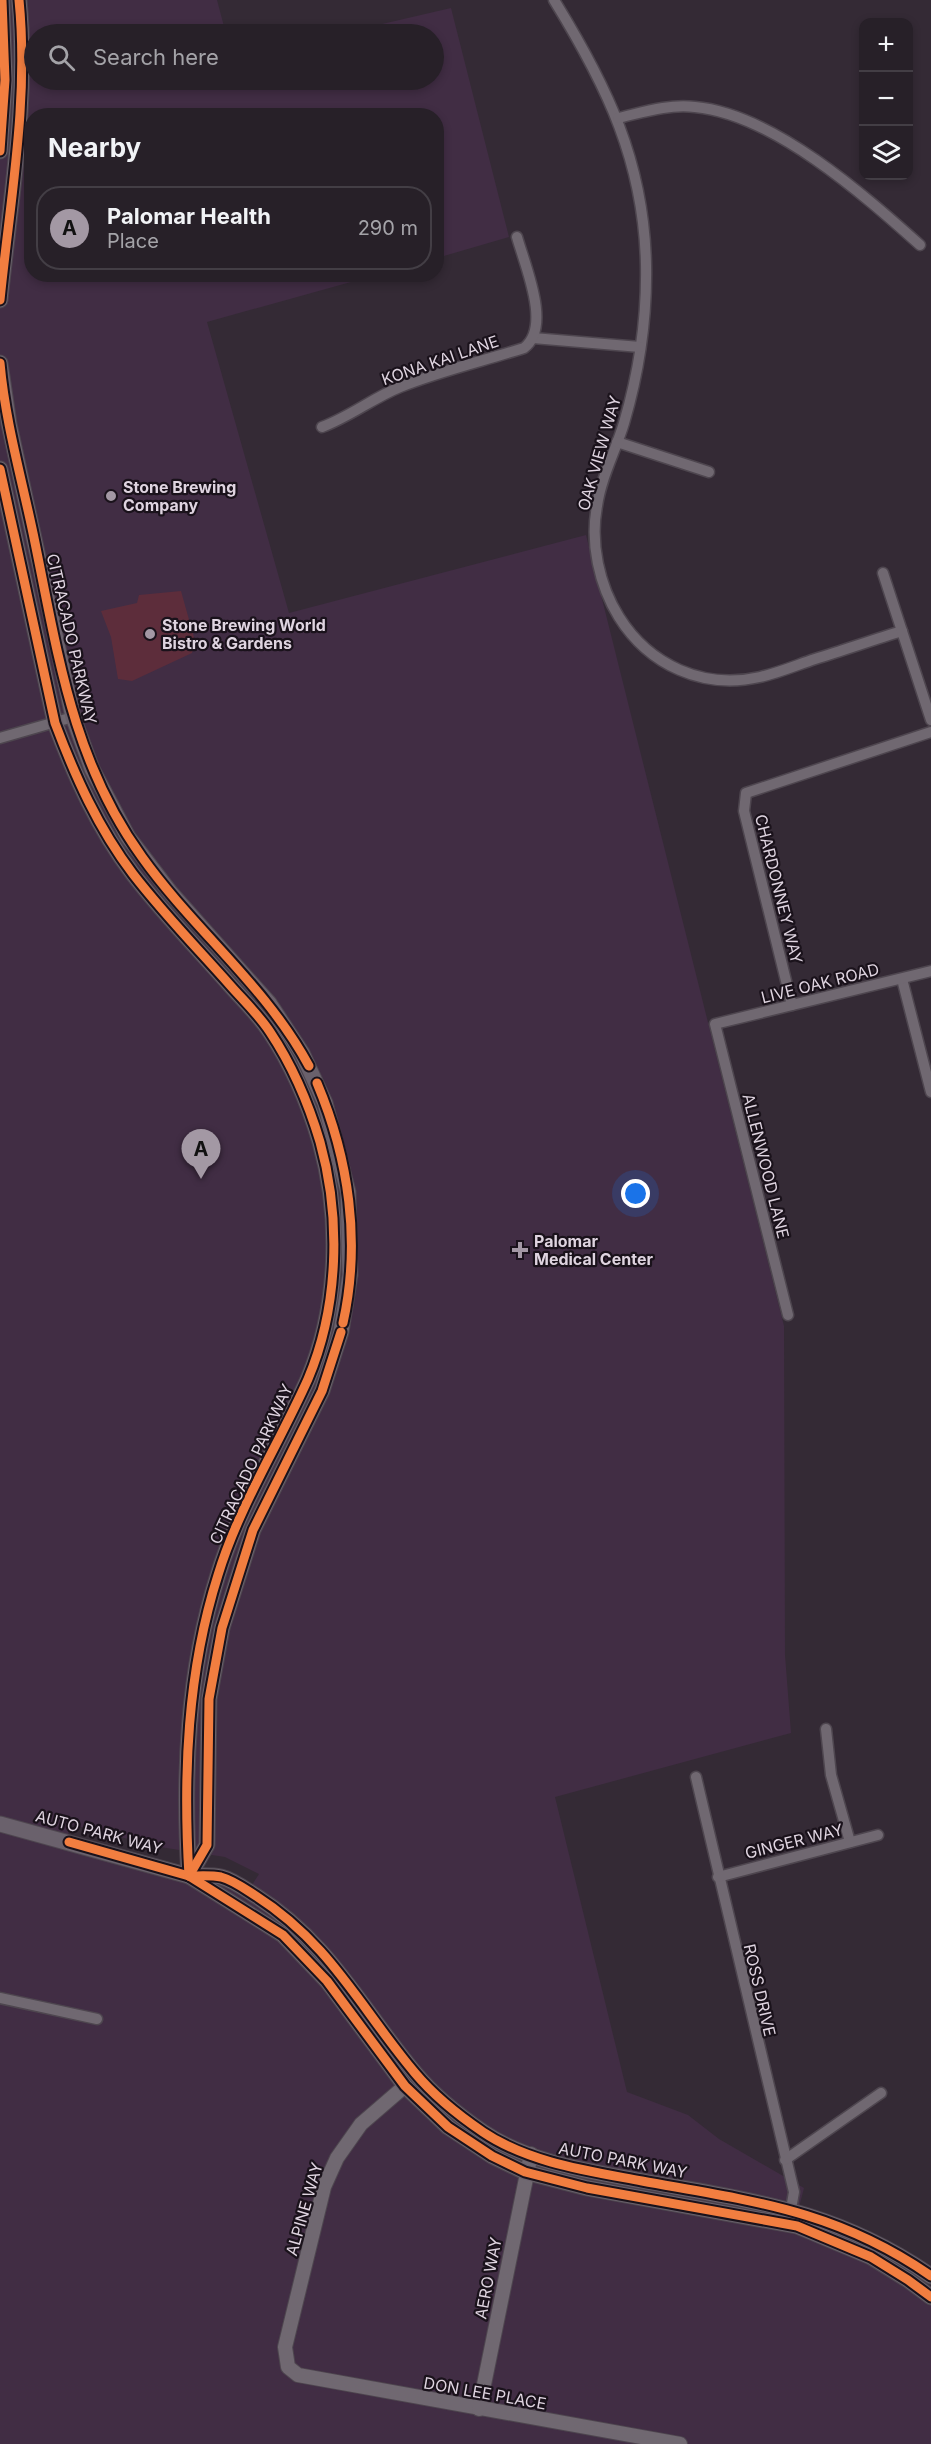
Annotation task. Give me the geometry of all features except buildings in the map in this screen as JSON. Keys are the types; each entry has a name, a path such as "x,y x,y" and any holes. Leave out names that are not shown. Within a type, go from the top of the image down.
{"main road":[{"path":"0,151 5,80 2,0"},
{"path":"0,300 17,160 23,84 19,0"},
{"path":"0,158 17,160"},
{"name":"CITRACADO PARKWAY","path":"0,363 9,424 73,717 92,769 128,837 170,892 269,1003 297,1045 325,1103 348,1191 350,1275 341,1332 321,1391 254,1530 222,1628 209,1699 207,1845 189,1876"},
{"name":"CITRACADO PARKWAY","path":"0,470 55,723 88,802 131,872 270,1032 293,1073 311,1116 326,1168 332,1203 332,1280 319,1345 309,1376 250,1495 227,1550 218,1575 195,1672 188,1721 189,1876"},
{"name":"AUTO PARK WAY","path":"0,1824 189,1876 220,1877 237,1884 297,1925 326,1955 417,2075 448,2107 486,2134 568,2167 791,2209 873,2240 931,2276"},
{"name":"AUTO PARK WAY","path":"189,1876 283,1935 308,1960 405,2086 448,2127 492,2156 525,2172 587,2188 797,2226 871,2258 931,2297"}],"street":[{"name":"OAK VIEW WAY","path":"554,0 586,53 618,118 641,200 646,265 640,347 624,424 597,503 594,530 598,564 614,609 631,637 655,657 682,673 733,681 760,677 902,631"},
{"path":"618,118 665,106 695,107 724,112 769,133 816,160 870,200 920,245"},
{"path":"517,237 538,320 533,338 640,347"},
{"name":"KONA KAI LANE","path":"322,427 350,416 401,386 524,348 533,338"},
{"path":"617,442 709,472"},
{"path":"883,573 931,720"},
{"path":"0,738 73,717"},
{"name":"CHARDONNEY WAY","path":"792,1005 744,811 747,793 931,732"},
{"name":"LIVE OAK ROAD","path":"715,1024 931,971"},
{"path":"902,979 931,1092"},
{"name":"ALLENWOOD LANE","path":"715,1024 789,1316"},
{"path":"826,1729 831,1775 850,1842"},
{"name":"ROSS DRIVE","path":"696,1777 794,2192 791,2209"},
{"name":"GINGER WAY","path":"718,1877 878,1836"},
{"path":"0,1998 97,2019"},
{"name":"ALPINE WAY","path":"288,2367 285,2347 330,2174 353,2133 405,2086"},
{"path":"785,2160 881,2092"},
{"name":"AERO WAY","path":"479,2409 525,2172 531,2154"},
{"name":"DON LEE PLACE","path":"288,2367 298,2375 680,2444"}],"shaded area":[{"path":"0,0 217,0 223,24 24,24 24,90 444,90 444,24 382,24 451,8 509,237 444,256 444,108 24,108 24,282 351,282 207,322 289,613 586,535 784,1326 785,1655 791,1733 555,1797 627,2092 688,2115 719,2139 804,2188 796,2219 837,2234 893,2261 931,2290 931,2444 0,2444","holes":["69,1824 160,1847 225,1857 259,1874 245,1896 211,1881 68,1842"]},
{"path":"181,591 195,641 192,653 132,681 118,679 111,637 101,611 137,603 139,595"}],"cycle path":[{"path":"0,151 5,80 2,0"},
{"path":"0,300 20,113 22,75 19,0"},
{"path":"0,363 9,427 59,660 83,742 98,781 118,820 142,857 162,884 272,1010 292,1037 309,1066"},
{"path":"0,469 55,723 79,782 98,820 133,874 266,1026 286,1058 316,1128 327,1171 331,1200 334,1261 326,1322 318,1351 297,1403 248,1500 227,1549 208,1612 200,1649 187,1762 189,1876"},
{"path":"317,1083 337,1141 349,1201 351,1262 343,1323"},
{"path":"189,1876 207,1845 209,1699 222,1628 253,1530 322,1391 341,1332"},
{"path":"69,1842 189,1876 283,1935 327,1981 405,2086 448,2127 492,2156 525,2172 587,2188 797,2226 871,2257 931,2297"},
{"path":"189,1876 225,1878 282,1914 325,1956 423,2082 456,2112 501,2143 540,2158 581,2169 757,2202 792,2211 861,2236 931,2276"}],"place":[{"name":"Stone Brewing Company","path":"111,496"},
{"name":"Stone Brewing World Bistro & Gardens","path":"150,634"},
{"name":"Palomar Health","path":"201,1179"},
{"name":"Palomar Medical Center","path":"520,1250"}]}
